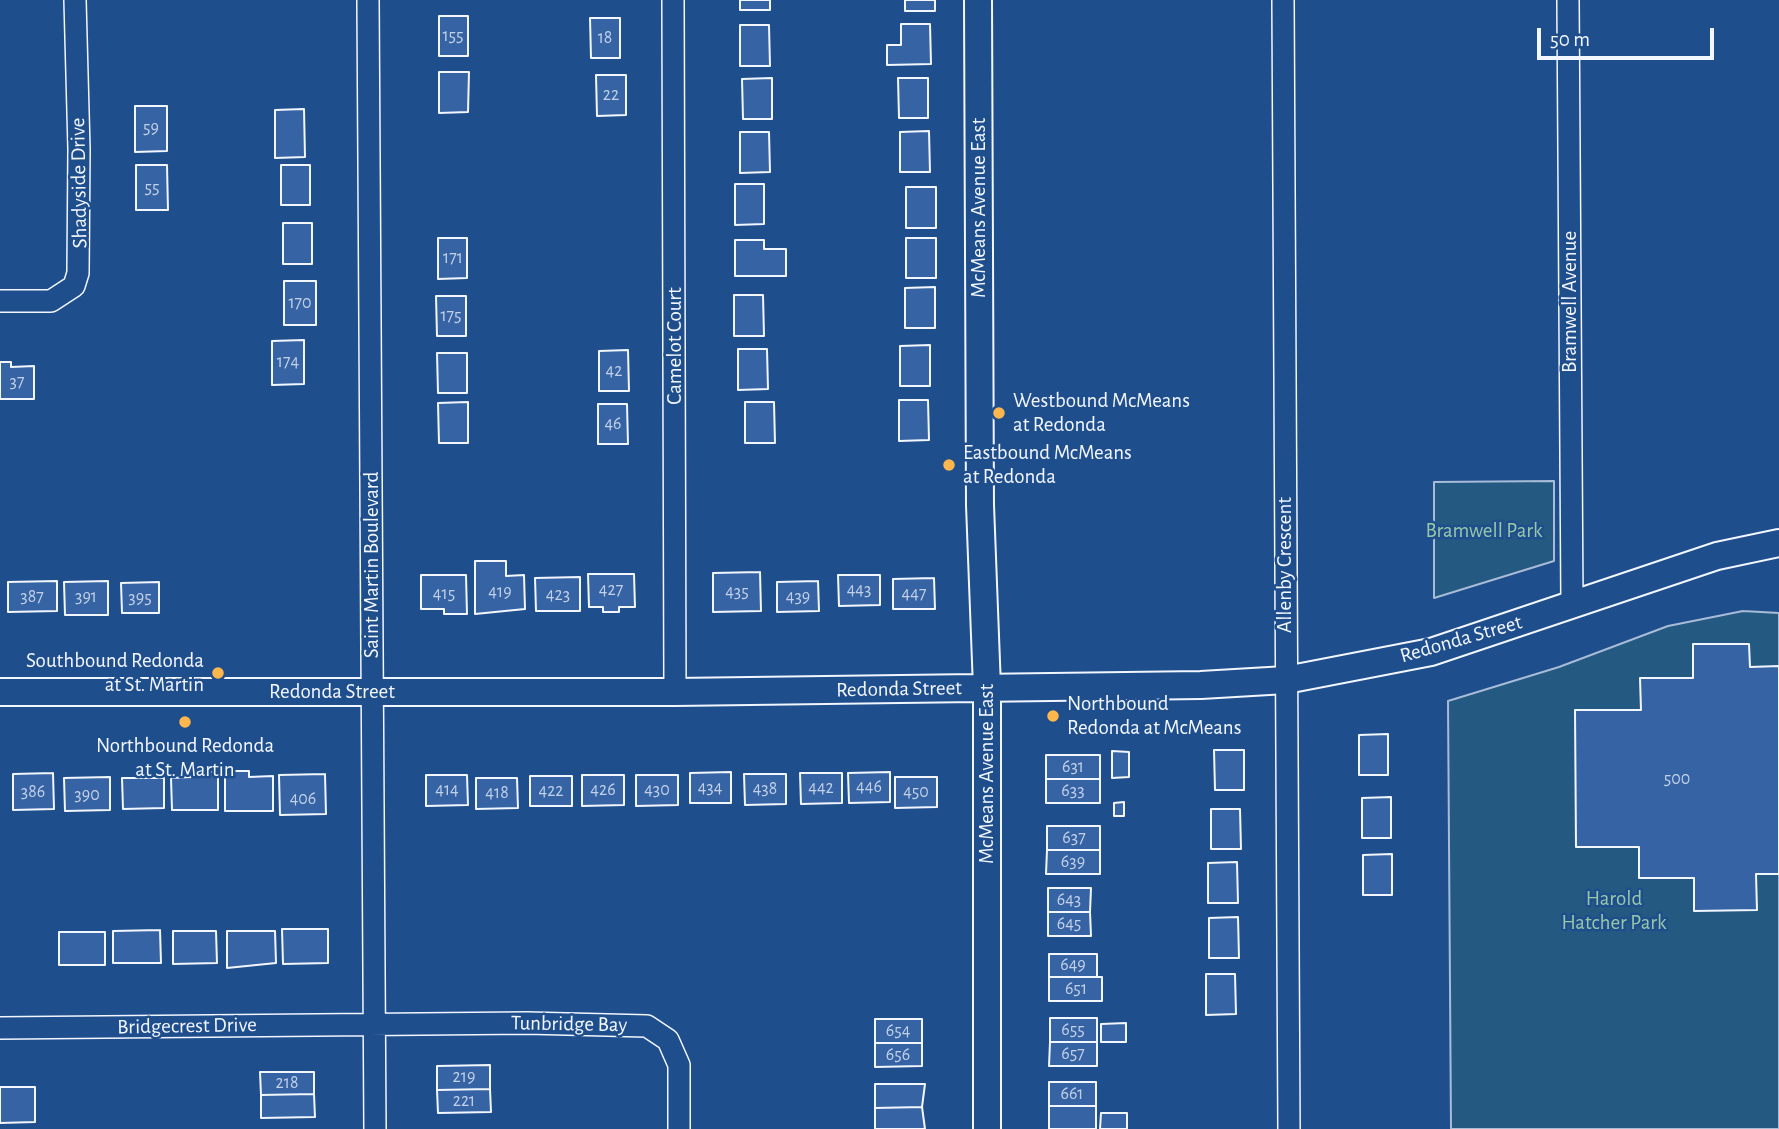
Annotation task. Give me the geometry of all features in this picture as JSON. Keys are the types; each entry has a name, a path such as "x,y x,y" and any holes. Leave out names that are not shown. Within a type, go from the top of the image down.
{"street":[{"name":"Shadyside Drive","path":"0,301 51,301 74,286 78,273 79,149 75,0"},
{"name":"Saint Martin Boulevard","path":"368,0 375,1129"},
{"name":"Camelot Court","path":"674,0 675,692"},
{"name":"McMeans Avenue East","path":"978,0 980,492 987,688 987,1129"},
{"name":"Allenby Crescent","path":"1283,0 1289,1129"},
{"name":"Bramwell Avenue","path":"1568,0 1572,604"},
{"name":"Redonda Street","path":"0,692 675,692 987,688 1286,680 1431,652 1717,556 1779,543"},
{"name":"Bridgecrest Drive","path":"0,1028 374,1024"},
{"name":"Tunbridge Bay","path":"374,1024 647,1026 668,1040 679,1065 679,1129"}],"green space":[{"name":"Bramwell Park","path":"1554,481 1554,561 1434,598 1434,482"},
{"name":"Harold Hatcher Park","path":"1743,611 1779,613 1779,1129 1451,1129 1448,701 1559,667 1668,626"}],"building":[{"path":"740,0 770,0 770,10 740,10"},
{"path":"905,0 935,0 935,11 905,11"},
{"path":"439,16 468,16 468,56 439,56"},
{"path":"590,18 620,18 620,58 591,58"},
{"path":"901,24 930,24 931,64 887,65 887,45 901,45"},
{"path":"740,25 769,25 770,66 740,66"},
{"path":"439,72 469,72 468,112 439,113"},
{"path":"596,75 626,75 626,115 597,116"},
{"path":"772,78 772,119 743,119 742,79"},
{"path":"898,78 928,78 928,118 899,118"},
{"path":"135,106 167,106 167,151 135,152"},
{"path":"304,109 305,157 275,158 275,110"},
{"path":"929,131 930,172 900,172 900,132"},
{"path":"740,132 769,132 770,172 740,173"},
{"path":"136,165 167,165 168,210 136,210"},
{"path":"281,165 310,165 310,205 281,205"},
{"path":"735,184 764,184 764,224 735,225"},
{"path":"906,187 936,187 936,228 906,228"},
{"path":"283,223 312,223 312,264 283,264"},
{"path":"438,238 467,238 467,278 438,279"},
{"path":"906,238 936,238 936,278 906,278"},
{"path":"735,240 764,240 764,249 786,249 786,276 735,276"},
{"path":"284,281 316,281 316,325 284,325"},
{"path":"935,287 935,328 905,328 905,288"},
{"path":"734,295 763,295 764,336 734,336"},
{"path":"436,296 466,296 466,336 437,336"},
{"path":"304,340 304,384 272,385 272,341"},
{"path":"930,345 930,386 900,386 900,346"},
{"path":"738,349 767,349 768,389 738,390"},
{"path":"628,350 629,391 599,391 599,351"},
{"path":"437,353 467,353 467,393 438,393"},
{"path":"0,362 11,362 11,367 34,366 34,399 0,399"},
{"path":"899,400 928,400 929,440 899,441"},
{"path":"468,402 468,443 439,443 438,403"},
{"path":"745,402 774,402 775,443 745,443"},
{"path":"598,404 627,404 628,444 598,444"},
{"path":"475,561 506,561 506,576 524,575 525,609 475,614"},
{"path":"760,572 761,611 713,612 713,573"},
{"path":"588,574 634,574 635,607 619,607 619,612 603,612 603,607 589,607"},
{"path":"421,575 466,575 467,614 444,614 444,609 421,609"},
{"path":"838,575 880,575 880,605 839,606"},
{"path":"580,577 580,611 536,611 535,578"},
{"path":"934,578 935,609 893,609 893,579"},
{"path":"57,581 57,611 8,612 8,582"},
{"path":"108,581 108,615 65,615 64,582"},
{"path":"818,581 819,611 777,612 777,582"},
{"path":"159,582 159,613 122,613 121,583"},
{"path":"1693,644 1749,644 1750,667 1779,666 1779,874 1756,874 1757,910 1694,911 1694,878 1639,878 1639,847 1576,847 1575,710 1641,710 1640,678 1693,678"},
{"path":"1388,734 1388,775 1359,775 1359,735"},
{"path":"1214,750 1244,750 1244,790 1215,790"},
{"path":"1112,751 1129,752 1129,777 1112,778"},
{"path":"1046,755 1100,755 1100,779 1046,779"},
{"path":"225,771 249,771 249,777 273,776 273,811 225,811"},
{"path":"192,772 218,772 218,810 172,810 171,778 191,777"},
{"path":"731,772 731,803 690,803 690,773"},
{"path":"890,772 890,802 849,803 848,773"},
{"path":"53,773 54,809 13,810 13,774"},
{"path":"800,773 842,773 842,803 801,804"},
{"path":"325,774 326,814 280,815 279,775"},
{"path":"744,774 786,774 786,804 745,805"},
{"path":"426,775 467,775 468,805 426,806"},
{"path":"582,775 624,775 624,805 582,806"},
{"path":"636,775 678,775 678,805 636,806"},
{"path":"530,776 572,776 572,806 530,806"},
{"path":"110,777 110,810 65,811 64,778"},
{"path":"895,777 937,777 937,807 895,808"},
{"path":"122,778 164,778 164,808 123,809"},
{"path":"476,778 517,778 518,808 476,809"},
{"path":"1046,779 1100,779 1100,803 1046,803"},
{"path":"1391,797 1391,838 1362,838 1362,798"},
{"path":"1124,802 1124,816 1114,816 1114,803"},
{"path":"1211,809 1240,809 1241,849 1211,849"},
{"path":"1047,826 1100,826 1100,850 1047,850"},
{"path":"1047,850 1100,850 1100,874 1046,874"},
{"path":"1392,854 1392,895 1363,895 1363,855"},
{"path":"1237,862 1238,903 1208,903 1208,863"},
{"path":"1048,888 1091,888 1090,912 1048,912"},
{"path":"1048,912 1090,912 1091,936 1048,936"},
{"path":"1238,917 1239,958 1209,958 1209,918"},
{"path":"282,929 328,929 328,963 283,964"},
{"path":"160,930 161,963 113,963 113,931"},
{"path":"173,931 216,931 217,963 173,964"},
{"path":"227,931 275,931 276,963 227,968"},
{"path":"59,932 105,932 105,965 59,965"},
{"path":"1049,954 1097,954 1097,977 1049,977"},
{"path":"1206,974 1235,974 1236,1014 1206,1015"},
{"path":"1049,977 1102,977 1102,1001 1049,1001"},
{"path":"1050,1018 1097,1018 1097,1042 1050,1042"},
{"path":"875,1019 922,1019 922,1043 875,1043"},
{"path":"1126,1023 1126,1042 1101,1042 1101,1024"},
{"path":"1050,1042 1097,1042 1097,1066 1049,1066"},
{"path":"875,1043 922,1043 922,1066 875,1067"},
{"path":"490,1065 490,1089 437,1090 437,1066"},
{"path":"260,1072 314,1072 314,1094 261,1095"},
{"path":"1049,1082 1096,1082 1096,1106 1049,1106"},
{"path":"875,1084 925,1084 922,1107 875,1108"},
{"path":"0,1087 35,1087 35,1122 0,1123"},
{"path":"490,1089 491,1112 438,1113 437,1090"},
{"path":"314,1094 315,1117 261,1118 261,1095"},
{"path":"1049,1106 1096,1106 1096,1129 1049,1129"},
{"path":"922,1107 925,1129 875,1129 875,1108"},
{"path":"1101,1113 1127,1113 1127,1129 1100,1129"}],"place":[{"name":"Westbound McMeans at Redonda","path":"999,413"},
{"name":"Eastbound McMeans at Redonda","path":"949,465"},
{"name":"Southbound Redonda at St. Martin","path":"218,673"},
{"name":"Northbound Redonda at McMeans","path":"1053,716"},
{"name":"Northbound Redonda at St. Martin","path":"185,722"}]}
